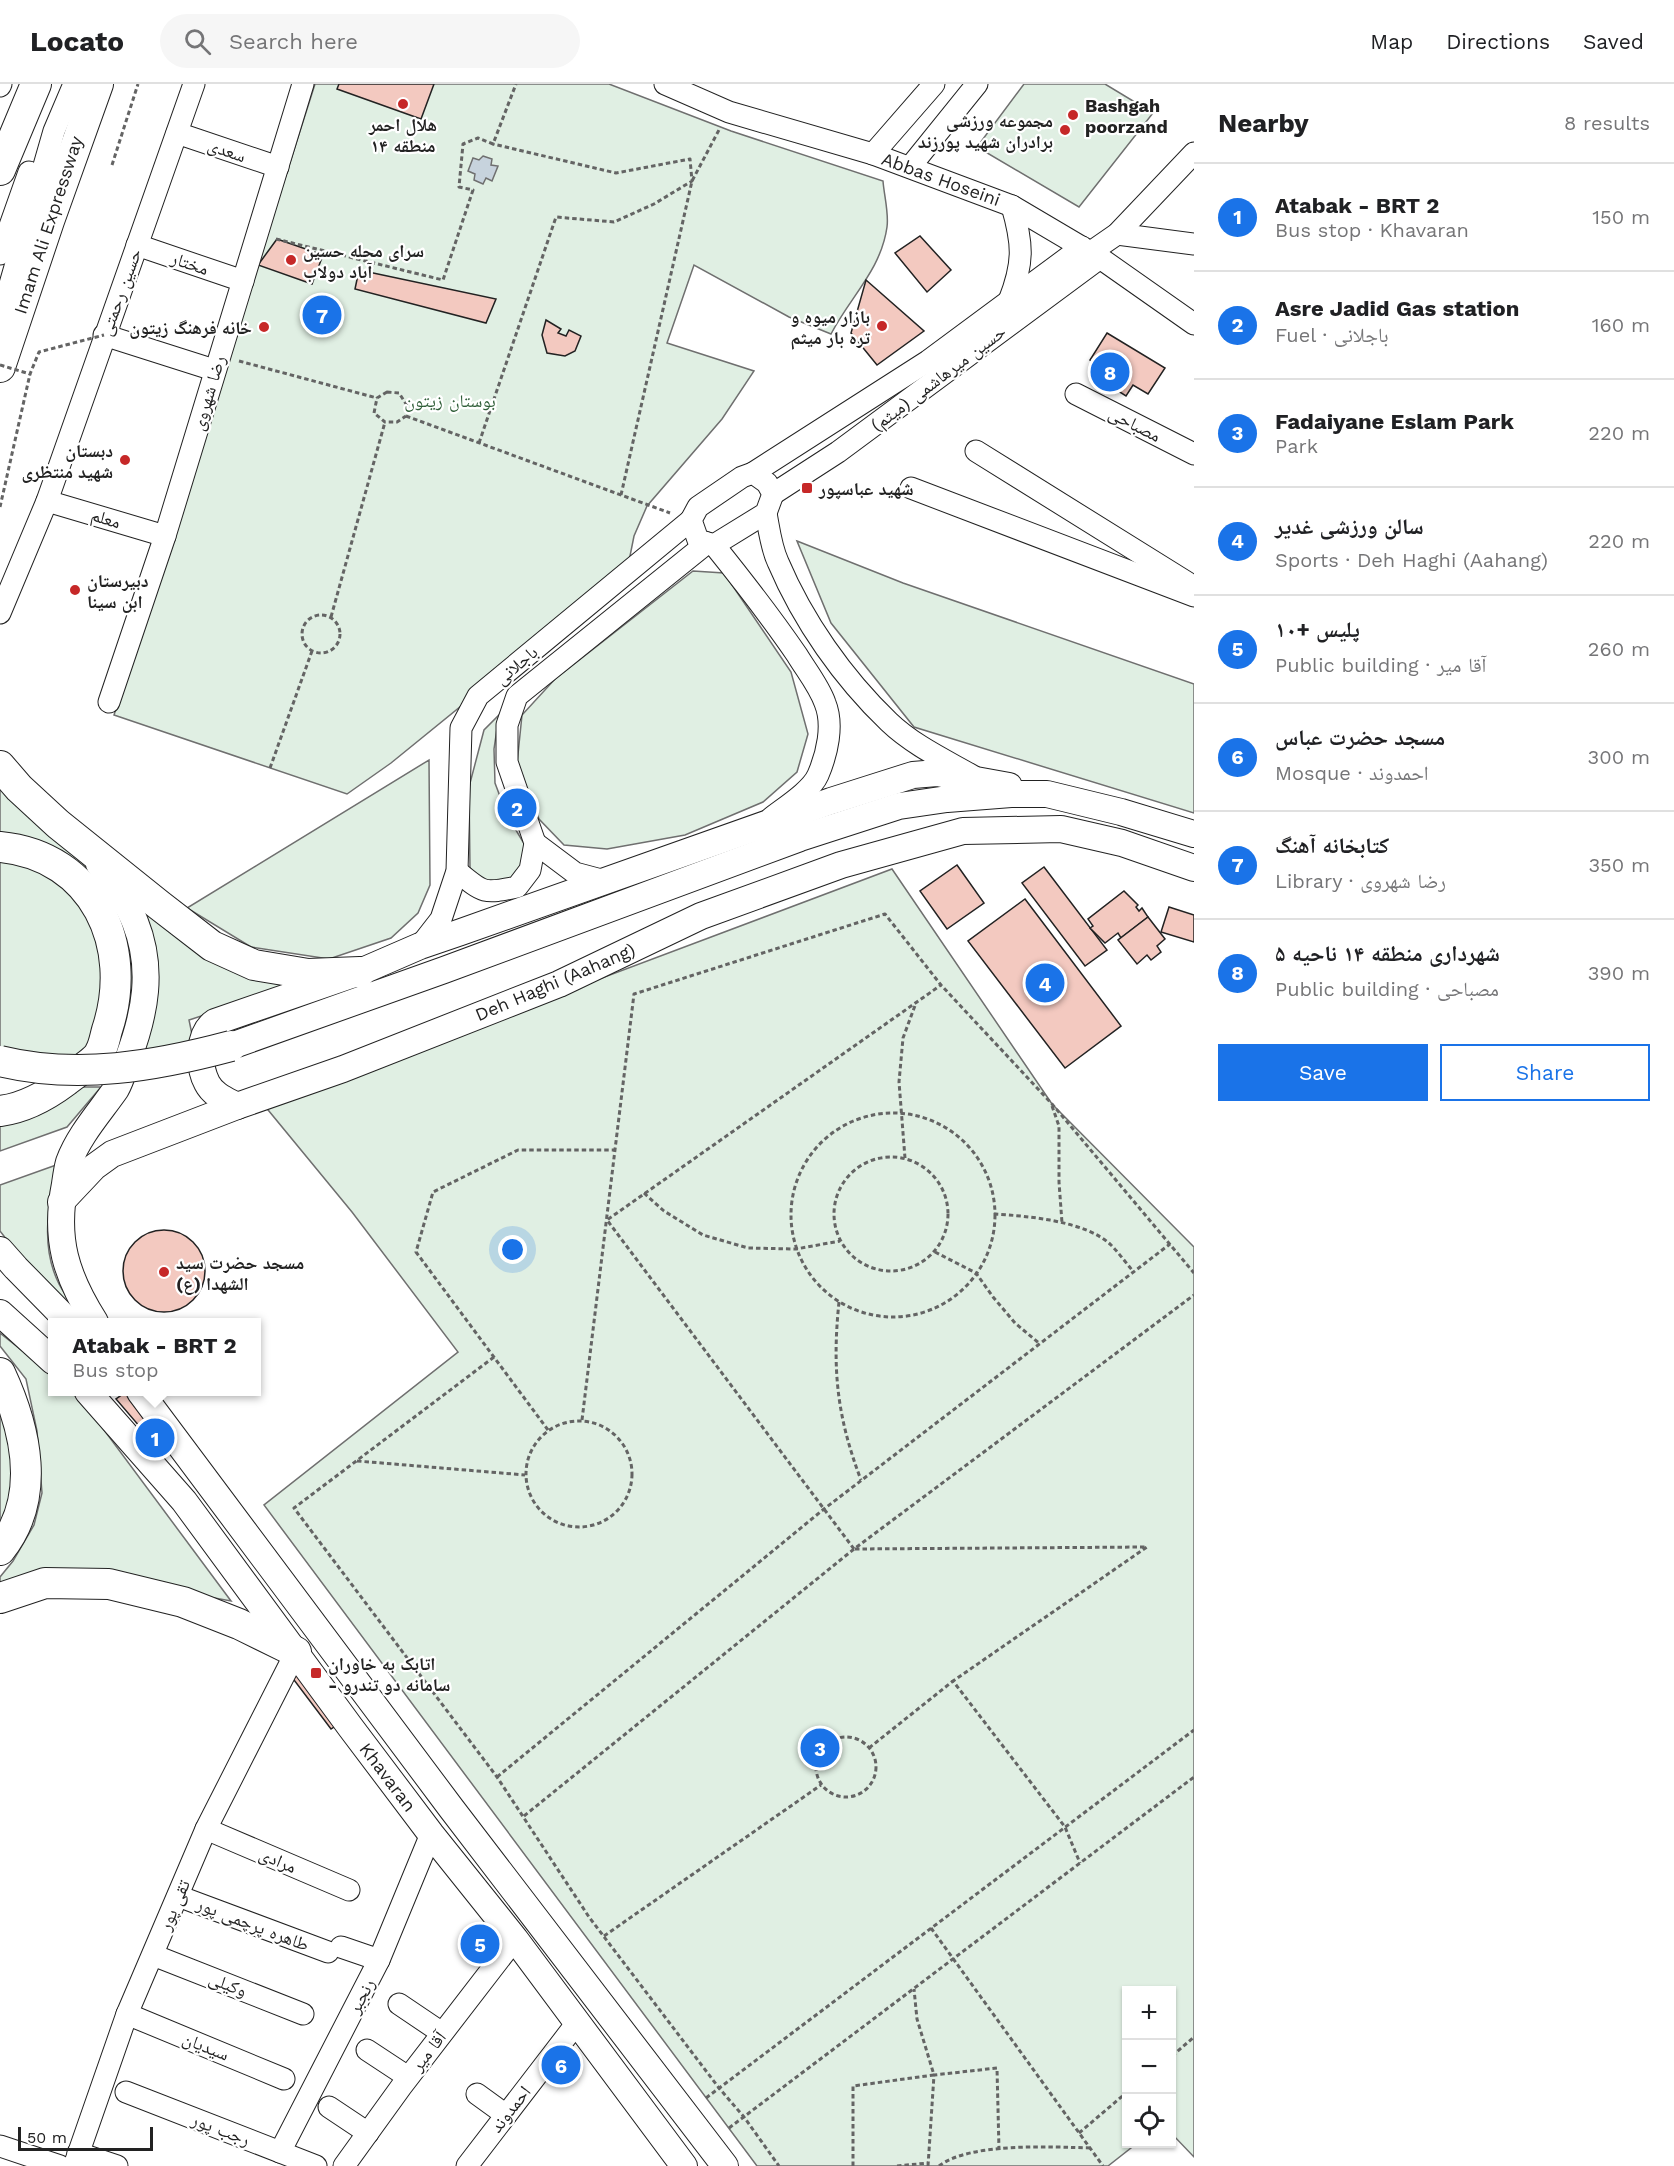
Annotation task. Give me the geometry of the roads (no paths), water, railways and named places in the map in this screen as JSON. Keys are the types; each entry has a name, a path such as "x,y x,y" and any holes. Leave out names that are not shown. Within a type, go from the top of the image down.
{"highway":[{"path":"0,170 36,84"},
{"name":"Imam Ali Expressway","path":"0,366 98,84"},
{"path":"0,766 19,788 91,851 212,946 254,965 308,974 360,972"},
{"path":"0,847 32,853 69,875 84,888 106,920 113,941 117,974 115,1002 100,1054 58,1087 37,1100 25,1106 0,1111"},
{"path":"0,1061 57,1069 105,1069 152,1064 231,1046"},
{"path":"0,1373 10,1395 26,1459 24,1500 16,1527 0,1550"},
{"path":"0,1598 45,1583 109,1584 183,1602 239,1624 296,1652"}],"main road":[{"path":"237,1107 215,1094 207,1084 202,1069 202,1046 208,1027 215,1022 360,972 420,946 831,801 913,776 937,773 1007,785 1035,794"},
{"path":"231,1046 800,838 899,806 946,799 1047,794 1085,802 1194,834"},
{"name":"Deh Haghi (Aahang)","path":"61,1202 94,1167 112,1154 343,1069 559,984 701,916 841,865 963,831 1061,829 1122,843 1194,868"},
{"path":"91,851 124,899 135,921 143,948 147,990 141,1022 117,1087 94,1117 69,1162 61,1202 60,1232 64,1257 78,1296 92,1318"},
{"path":"0,1250 64,1318"},
{"path":"0,1313 48,1356"},
{"name":"Khavaran","path":"92,1396 184,1501 431,1834 515,1939 576,2024 684,2166"},
{"name":"Khavaran","path":"143,1396 437,1789 725,2166"}],"street":[{"path":"0,255 60,84"},
{"path":"0,319 54,131 74,84"},
{"name":"حسین رحمتی","path":"0,613 5,588 47,501 194,84"},
{"name":"رضا شهروی","path":"109,702 165,536 303,84"},
{"path":"910,167 977,84"},
{"name":"Abbas Hoseini","path":"672,85 729,112 873,154 1012,206 1091,252 1194,324"},
{"path":"873,154 932,86 957,109"},
{"name":"سعدی","path":"177,133 278,167"},
{"path":"1091,252 1116,234 1194,153"},
{"path":"1008,302 1019,275 1021,236 1012,206"},
{"path":"1116,234 1194,244"},
{"name":"مختار","path":"137,245 243,281"},
{"name":"حسین میرهاشمی (میثم)","path":"691,520 698,507 742,477 753,473 928,361 1008,302 1091,252"},
{"name":"حسین میرهاشمی (میثم)","path":"710,544 769,504 837,452 1091,252"},
{"path":"104,335 217,363"},
{"name":"مصباحی","path":"1076,394 1194,454"},
{"path":"976,451 1194,587"},
{"path":"753,473 767,483 777,561 809,624 846,675 890,723 918,745 979,780"},
{"path":"911,488 1194,596"},
{"name":"معلم","path":"47,501 165,536"},
{"path":"691,520 698,540 710,544 770,615 826,703 829,727 827,745 817,777 796,799 758,827"},
{"name":"باجلانی","path":"420,946 441,919 457,871 461,728 478,696 691,520"},
{"name":"باجلانی","path":"535,843 507,762 507,725 516,696 710,544"},
{"path":"457,871 479,890 496,892 517,887 530,870 535,843 575,873 605,881"},
{"name":"تقی پور","path":"76,2160 127,2014 206,1829 296,1652"},
{"name":"مرادی","path":"206,1829 349,1890"},
{"name":"رنجبر","path":"279,2152 380,1960 431,1834"},
{"name":"طاهره پرچمی پور","path":"178,1896 334,1950 380,1960"},
{"name":"آقا میر","path":"344,2166 408,2077 515,1939"},
{"name":"وکیلی","path":"153,1955 303,2013"},
{"path":"399,2004 442,2033"},
{"name":"سیدیان","path":"127,2014 284,2079"},
{"name":"احمدوند","path":"477,2162 506,2115 576,2024"},
{"path":"367,2050 408,2077"},
{"name":"رجب پور","path":"126,2092 316,2166"},
{"path":"477,2094 506,2115"},
{"path":"329,2107 368,2133"},
{"path":"0,2146 60,2166"},
{"path":"76,2160 117,2166"}],"place":[{"name":"هلال احمر منطقه ۱۴","path":"403,104"},
{"name":"Bashgah poorzand","path":"1073,115"},
{"name":"مجموعه ورزشی برادران شهید پورزند","path":"1065,130"},
{"name":"سرای محله حسین آباد دولاب","path":"291,260"},
{"name":"کتابخانه آهنگ","path":"322,315"},
{"name":"بازار میوه و تره بار میثم","path":"882,326"},
{"name":"خانه فرهنگ زيتون","path":"264,327"},
{"name":"شهرداری منطقه ۱۴ ناحیه ۵","path":"1110,372"},
{"name":"دبستان شهید منتظری","path":"125,460"},
{"name":"شهید عباسپور","path":"807,488"},
{"name":"دبیرستان ابن سینا","path":"75,590"},
{"name":"Asre Jadid Gas station","path":"517,808"},
{"name":"سالن ورزشی غدیر","path":"1045,983"},
{"name":"مسجد حضرت سید الشهدا (ع)","path":"164,1272"},
{"name":"Atabak - BRT 2","path":"155,1438"},
{"name":"اتابک به خاوران - سامانه دو تندرو","path":"316,1673"},
{"name":"Fadaiyane Eslam Park","path":"820,1748"},
{"name":"پلیس +۱۰","path":"480,1944"},
{"name":"مسجد حضرت عباس","path":"561,2065"}],"park label":[{"name":"بوستان زیتون","path":"450,400"}]}
